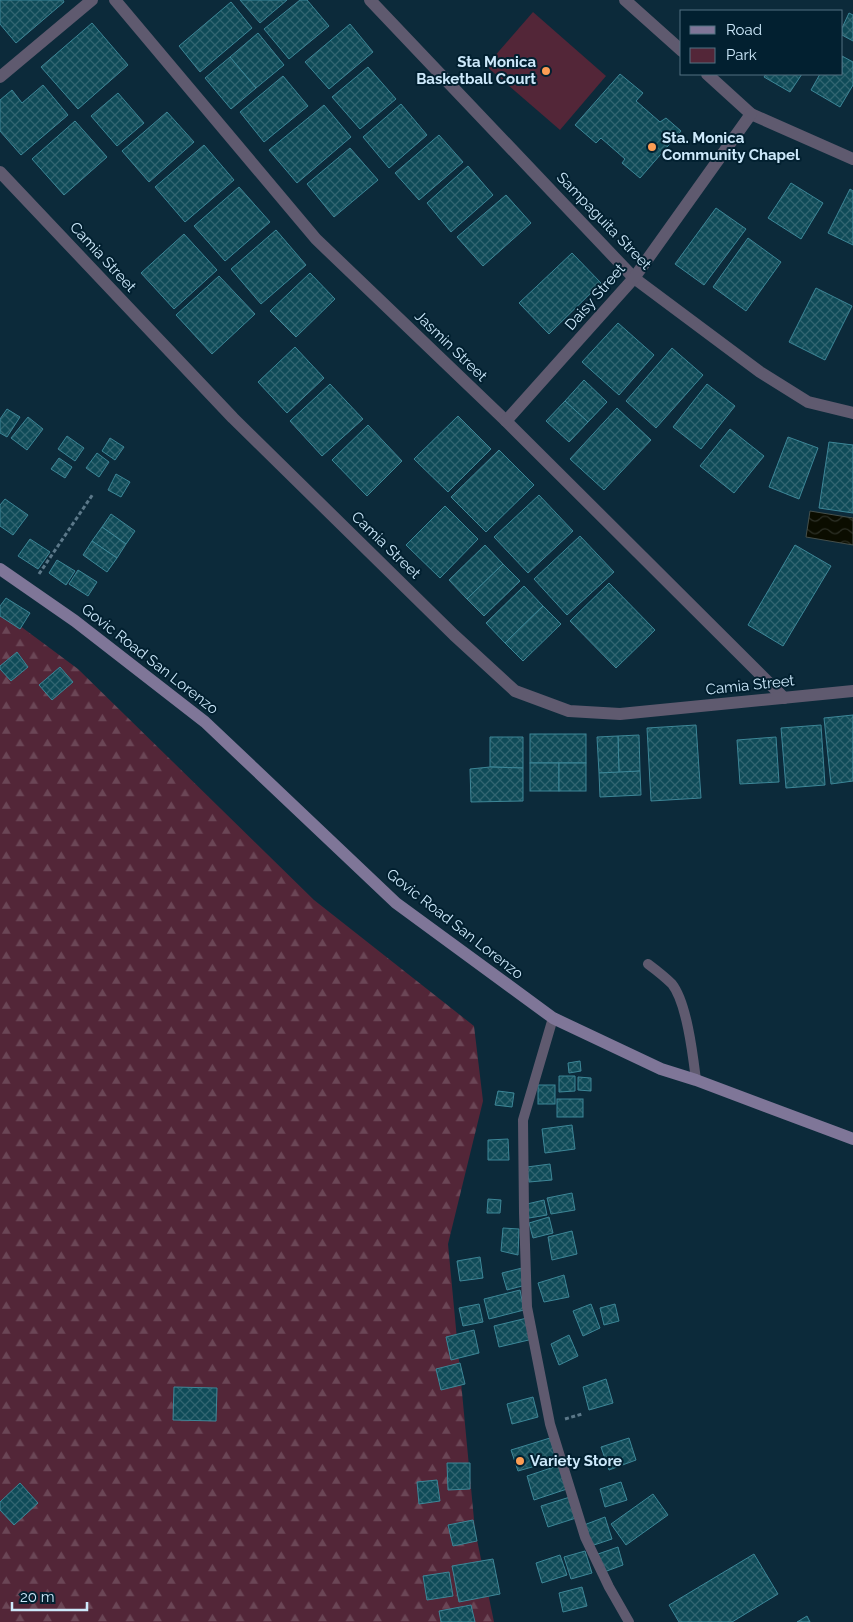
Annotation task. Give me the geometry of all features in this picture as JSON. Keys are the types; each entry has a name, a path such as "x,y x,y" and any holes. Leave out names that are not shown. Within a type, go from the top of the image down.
{"main road":[{"name":"Govic Road San Lorenzo","path":"0,569 75,621 205,722 396,903 553,1018 661,1068 853,1139"}],"street":[{"path":"0,77 92,0"},
{"name":"Jasmin Street","path":"114,0 316,239 506,421 784,698"},
{"name":"Sampaguita Street","path":"370,0 634,278 760,372 808,402 853,413"},
{"path":"625,0 680,49"},
{"path":"708,75 751,114 853,159"},
{"name":"Daisy Street","path":"506,421 634,278 751,114"},
{"name":"Camia Street","path":"0,172 233,418 454,635 515,691 569,711 620,714 853,691"}],"lane":[{"path":"648,964 673,985 682,1005 691,1041 696,1080"},
{"path":"553,1018 523,1120 527,1307 550,1424 585,1537 609,1587 629,1622"}],"path":[{"path":"29,589 94,494"}],"green space":[{"name":"Sta Monica Basketball Court","path":"533,12 606,76 560,130 486,66"},
{"path":"0,611 78,669 314,900 474,1026 483,1101 448,1244 475,1530 494,1622 0,1622"}],"water":[{"path":"810,511 853,518 853,545 806,537"}],"building":[{"path":"0,0 63,0 64,2 16,43 0,24"},
{"path":"240,0 287,0 260,23"},
{"path":"300,0 307,0 329,26 289,59 264,29"},
{"path":"231,2 252,28 200,72 179,46"},
{"path":"849,13 853,15 853,41 843,36 843,26"},
{"path":"92,23 128,65 78,109 41,67"},
{"path":"350,24 373,52 329,89 305,62"},
{"path":"258,33 284,65 256,88 230,57"},
{"path":"230,57 256,88 231,109 205,78"},
{"path":"843,57 853,62 853,85 840,107 811,90 819,75 843,75"},
{"path":"368,67 396,99 360,129 332,97"},
{"path":"620,74 643,93 636,101 660,122 666,118 681,131 640,178 622,163 625,159 601,138 596,143 575,125"},
{"path":"765,75 801,75 790,92 764,77"},
{"path":"283,76 308,106 264,142 240,112"},
{"path":"43,85 68,115 21,155 0,131 0,100 12,90 22,103"},
{"path":"118,93 144,123 117,146 91,116"},
{"path":"401,104 427,135 389,168 363,137"},
{"path":"324,105 351,137 297,183 269,150"},
{"path":"167,112 194,142 149,182 122,151"},
{"path":"75,121 107,157 64,195 32,159"},
{"path":"439,135 463,162 419,200 395,173"},
{"path":"204,145 234,180 185,222 155,187"},
{"path":"350,148 378,180 334,217 307,184"},
{"path":"468,166 493,195 451,232 427,203"},
{"path":"791,183 823,203 801,239 768,218"},
{"path":"239,187 270,222 225,261 194,226"},
{"path":"850,189 853,191 853,245 828,233"},
{"path":"506,195 531,223 483,266 457,237"},
{"path":"716,208 746,229 704,285 675,264"},
{"path":"276,230 306,265 261,304 231,269"},
{"path":"184,234 217,270 174,309 141,273"},
{"path":"748,238 781,262 746,311 713,287"},
{"path":"572,253 601,283 549,334 519,303"},
{"path":"310,273 335,299 296,337 270,311"},
{"path":"219,276 255,314 212,354 176,315"},
{"path":"816,288 852,306 825,360 789,342"},
{"path":"618,323 654,355 619,395 582,362"},
{"path":"295,347 324,378 287,413 258,382"},
{"path":"672,348 703,375 656,428 626,401"},
{"path":"584,380 607,402 588,422 565,401"},
{"path":"330,384 363,419 322,456 290,421"},
{"path":"707,384 735,406 701,449 673,427"},
{"path":"565,401 588,422 569,442 546,421"},
{"path":"617,408 651,440 604,490 570,459"},
{"path":"7,409 20,417 7,437 0,433 0,419"},
{"path":"458,416 491,449 448,492 414,459"},
{"path":"28,417 43,429 27,450 11,438"},
{"path":"368,425 402,461 367,496 332,460"},
{"path":"730,429 764,456 734,493 700,466"},
{"path":"67,436 84,448 75,461 58,449"},
{"path":"788,437 818,448 799,499 769,487"},
{"path":"110,438 124,447 115,460 102,451"},
{"path":"829,442 853,445 853,513 819,508"},
{"path":"499,450 534,485 486,532 451,497"},
{"path":"97,453 109,462 99,477 86,468"},
{"path":"59,458 72,467 65,478 51,469"},
{"path":"116,474 130,482 121,497 108,490"},
{"path":"539,495 573,531 528,573 494,537"},
{"path":"5,499 28,515 13,535 0,526 0,505"},
{"path":"445,506 478,539 440,578 406,545"},
{"path":"111,514 135,531 126,544 102,527"},
{"path":"102,527 126,544 117,558 92,541"},
{"path":"580,536 614,572 567,615 534,579"},
{"path":"30,539 50,552 38,569 18,556"},
{"path":"92,541 117,558 107,572 83,555"},
{"path":"485,545 503,564 467,599 449,580"},
{"path":"795,545 831,566 783,646 748,625"},
{"path":"57,560 75,571 66,585 49,573"},
{"path":"503,564 520,581 484,616 467,599"},
{"path":"78,570 97,582 88,596 69,584"},
{"path":"609,583 655,630 616,668 570,621"},
{"path":"524,586 543,606 505,643 486,623"},
{"path":"6,598 30,613 20,629 0,616 0,606"},
{"path":"543,606 561,624 523,661 505,643"},
{"path":"17,652 28,667 11,681 0,669 0,666"},
{"path":"60,667 73,682 52,700 39,685"},
{"path":"853,715 853,781 831,784 824,718"},
{"path":"696,725 701,798 651,801 647,728"},
{"path":"821,725 825,785 786,788 781,728"},
{"path":"530,734 586,734 586,763 530,763"},
{"path":"639,735 640,771 619,773 618,736"},
{"path":"618,736 619,773 599,773 597,737"},
{"path":"490,737 523,737 523,768 490,767"},
{"path":"776,737 779,782 740,784 737,740"},
{"path":"530,763 559,763 559,791 530,791"},
{"path":"559,763 586,763 586,791 559,791"},
{"path":"490,767 523,768 523,801 471,802 470,769"},
{"path":"640,771 641,795 600,797 599,773"},
{"path":"580,1061 581,1071 569,1073 568,1063"},
{"path":"559,1076 575,1076 575,1091 559,1092"},
{"path":"578,1077 591,1078 591,1091 578,1090"},
{"path":"538,1085 555,1085 555,1104 538,1104"},
{"path":"498,1091 514,1093 512,1107 495,1105"},
{"path":"557,1099 583,1099 583,1117 557,1117"},
{"path":"572,1125 575,1149 545,1153 542,1129"},
{"path":"508,1139 509,1160 488,1160 488,1140"},
{"path":"550,1164 552,1180 529,1182 527,1167"},
{"path":"572,1193 575,1210 551,1214 547,1198"},
{"path":"488,1199 501,1200 500,1213 487,1213"},
{"path":"544,1200 547,1215 529,1218 527,1204"},
{"path":"549,1217 553,1233 533,1238 529,1223"},
{"path":"503,1228 519,1229 518,1255 501,1251"},
{"path":"572,1231 577,1254 552,1260 548,1237"},
{"path":"480,1257 483,1278 460,1281 457,1261"},
{"path":"522,1268 526,1285 507,1290 502,1273"},
{"path":"564,1275 569,1297 544,1302 538,1283"},
{"path":"520,1290 524,1310 489,1319 484,1299"},
{"path":"479,1304 483,1322 463,1326 459,1308"},
{"path":"591,1304 600,1328 583,1336 573,1311"},
{"path":"615,1304 619,1321 604,1325 600,1308"},
{"path":"527,1318 533,1339 499,1347 494,1326"},
{"path":"474,1330 479,1353 451,1360 446,1337"},
{"path":"569,1335 578,1356 559,1365 551,1344"},
{"path":"460,1363 465,1384 441,1390 436,1369"},
{"path":"606,1379 613,1403 589,1410 583,1387"},
{"path":"174,1387 217,1388 216,1421 173,1420"},
{"path":"533,1397 538,1417 512,1424 507,1404"},
{"path":"550,1438 557,1460 518,1471 511,1450"},
{"path":"629,1438 636,1460 609,1470 601,1447"},
{"path":"447,1463 470,1463 470,1489 448,1490"},
{"path":"560,1465 567,1489 534,1500 527,1476"},
{"path":"437,1480 440,1501 419,1504 417,1482"},
{"path":"621,1482 627,1500 605,1507 600,1489"},
{"path":"20,1483 38,1503 14,1525 0,1510 0,1502"},
{"path":"653,1494 668,1515 626,1545 611,1524"},
{"path":"570,1497 576,1518 548,1527 541,1506"},
{"path":"605,1517 612,1539 591,1546 584,1525"},
{"path":"473,1520 477,1541 453,1546 448,1525"},
{"path":"618,1547 623,1565 604,1572 598,1554"},
{"path":"585,1551 592,1573 571,1579 564,1557"},
{"path":"754,1554 778,1594 732,1622 679,1622 669,1605"},
{"path":"560,1555 567,1575 542,1583 536,1563"},
{"path":"493,1559 500,1594 459,1602 452,1566"},
{"path":"449,1572 453,1596 427,1600 423,1576"},
{"path":"582,1587 587,1606 563,1612 559,1593"},
{"path":"471,1605 475,1622 441,1622 439,1611"},
{"path":"807,1616 810,1622 797,1622"}],"place":[{"name":"Sta Monica Basketball Court","path":"546,71"},
{"name":"Sta. Monica Community Chapel","path":"652,147"},
{"name":"Variety Store","path":"520,1461"}]}
